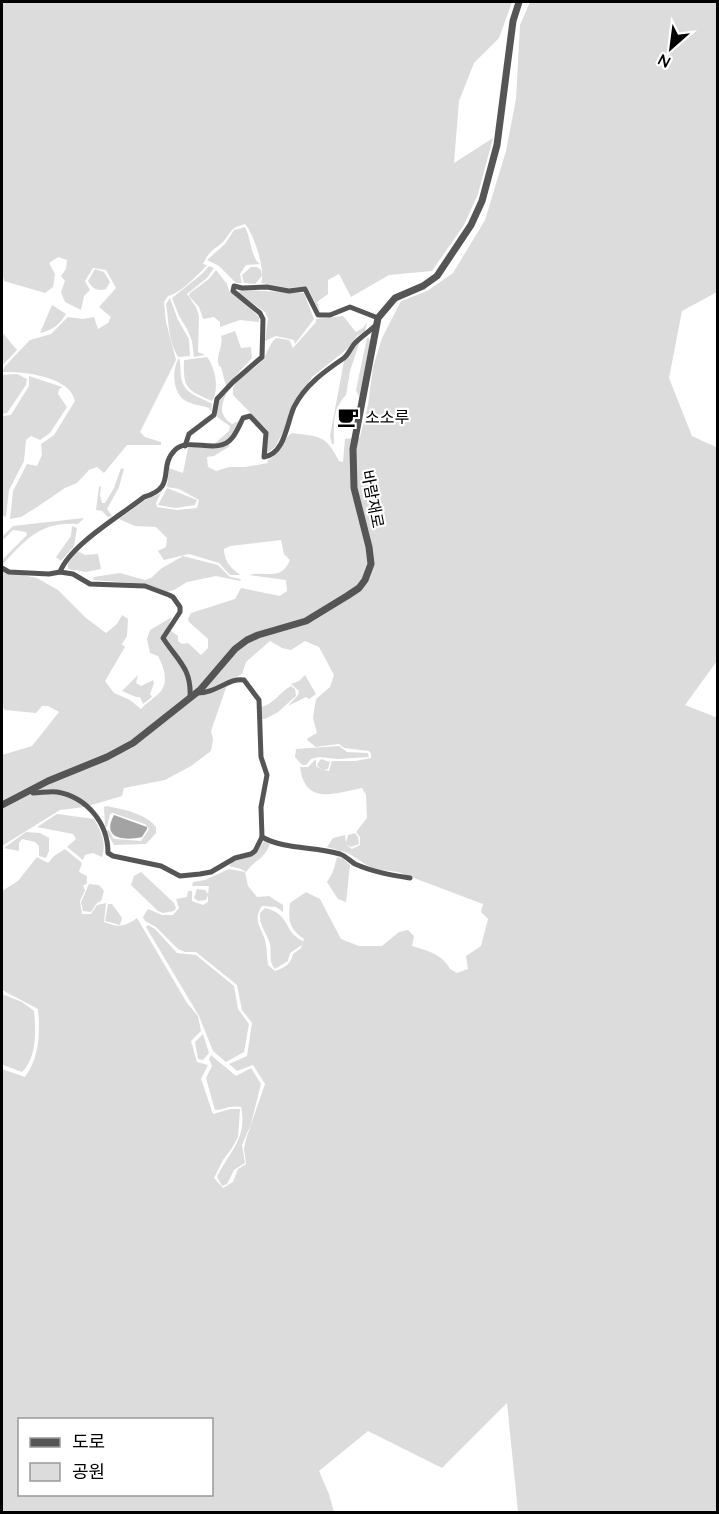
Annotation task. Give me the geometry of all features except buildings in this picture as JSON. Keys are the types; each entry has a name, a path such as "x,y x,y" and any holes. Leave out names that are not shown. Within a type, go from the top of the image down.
{"street":[{"path":"60,572 64,562 77,546 144,497 160,490 170,460 176,450 185,446 209,447 224,444 231,440 243,418 250,416 266,433 263,453 264,457 268,457 288,429 294,408 315,380 346,356 359,339 378,321 395,298 423,286 437,276 471,225 482,201 497,145 513,21 519,2"},
{"path":"185,446 189,434 214,415 217,399 232,382 262,357 263,319 260,313 233,291 234,286 267,287 289,291 305,289 318,315 330,315 350,307 378,321"},
{"name":"바람재로","path":"2,804 133,743 193,696 235,649 247,640 306,621 359,588 371,564 354,488 353,449 378,321"},
{"path":"2,568 9,572 19,573 73,574 90,584 145,586 173,597 180,607 180,612 163,638 176,653 189,679 193,696 208,694 238,679 244,680 258,700 261,757 267,775 261,807 262,837 251,854 235,858 211,872 180,876 161,866 113,856 108,852 105,833 90,806 63,794 33,793 31,790"},
{"path":"262,837 285,846 306,847 343,855 354,864 374,872 410,878"}],"green space":[{"path":"2,2 512,2 499,38 474,63 459,101 454,163 493,138 478,194 464,225 432,271 389,275 351,297 339,274 328,280 328,294 317,302 321,314 307,287 288,288 261,283 261,262 252,236 245,224 236,227 210,253 203,264 207,265 183,288 168,296 164,302 166,322 176,360 140,432 145,437 161,442 161,445 127,445 104,473 97,467 89,470 77,483 65,488 21,517 10,519 13,491 27,464 37,466 42,455 41,444 54,435 75,401 64,386 55,381 33,374 2,372 30,340 51,334 68,317 83,319 94,317 98,329 108,323 111,317 99,307 116,288 106,270 93,268 85,281 90,290 84,296 81,310 65,302 61,292 65,281 61,276 66,269 67,260 58,257 49,263 55,274 53,287 45,293 4,281 2,271"},
{"path":"530,2 717,2 717,292 682,311 669,378 692,436 718,448 717,661 685,705 718,718 717,1512 518,1512 507,1403 442,1468 368,1431 319,1471 334,1512 2,1512 2,1069 25,1077 34,1061 39,1027 38,1009 2,990 2,891 18,881 37,857 48,863 65,849 82,863 79,872 87,876 87,883 83,886 85,890 80,901 82,914 91,914 97,905 106,903 104,922 120,926 137,918 187,1003 198,1016 201,1031 191,1041 197,1062 208,1065 201,1079 213,1114 230,1109 240,1109 238,1137 214,1178 223,1188 233,1182 238,1169 246,1164 244,1149 246,1139 265,1084 253,1065 237,1071 229,1064 247,1056 252,1023 242,1010 237,985 196,952 185,952 178,949 156,927 145,921 143,917 148,909 162,915 173,915 179,908 176,899 187,897 188,891 192,891 192,901 203,905 208,902 208,895 206,900 198,901 194,898 197,889 205,890 208,894 209,886 192,886 193,882 205,880 229,869 245,872 248,886 257,897 269,896 283,905 283,912 276,907 262,906 258,917 265,939 268,965 275,971 287,965 293,954 301,948 304,939 292,928 289,909 290,903 306,892 320,899 341,939 359,946 382,946 399,932 408,930 414,936 412,946 439,956 450,969 457,973 468,969 466,956 481,946 488,919 481,912 483,904 398,872 373,869 348,853 327,847 333,838 345,835 346,843 348,835 355,833 359,844 351,847 345,844 352,849 360,845 360,837 356,832 367,818 366,795 362,788 331,794 314,792 303,779 300,767 308,767 316,759 316,766 322,770 317,765 321,759 330,762 328,769 324,770 329,771 332,761 355,761 371,758 371,754 369,751 344,748 339,744 316,747 307,740 317,733 313,718 316,699 330,687 334,675 319,647 305,641 291,650 270,641 246,662 242,674 228,682 211,731 213,739 211,751 191,766 165,780 124,788 122,796 85,807 60,810 2,846 2,755 32,746 59,712 48,706 42,706 36,713 5,710 2,706 2,571 37,578 58,590 86,618 106,633 117,624 122,615 128,619 127,636 122,644 117,640 125,647 105,681 114,693 130,700 141,709 160,692 165,682 163,666 158,656 150,653 147,639 150,630 172,617 167,628 178,636 178,641 182,644 188,643 201,655 208,648 208,639 189,622 191,613 235,599 241,588 280,596 287,591 286,580 249,575 278,573 286,567 290,560 284,554 281,540 230,546 224,549 229,564 241,575 230,575 219,563 189,554 164,560 158,551 166,547 167,538 156,527 135,526 119,519 145,500 161,493 156,503 157,507 177,510 197,508 199,500 179,489 167,487 169,468 183,473 188,448 220,447 228,444 230,446 214,456 207,457 208,467 216,471 229,467 245,467 268,463 267,461 276,454 292,433 321,438 330,446 339,461 343,462 345,439 360,437 368,405 373,367 382,338 401,301 427,291 453,273 485,220 506,151 516,99 520,25"},
{"path":"245,227 255,257 260,264 246,265 240,274 242,283 236,283 219,266 207,260 225,244 234,230"},
{"path":"209,266 214,268 207,278 187,294 199,316 198,352 205,355 194,357 192,341 172,298"},
{"path":"251,267 261,270 262,276 255,284 244,283 242,275"},
{"path":"95,269 104,272 110,282 106,289 95,289 88,281"},
{"path":"216,270 227,284 229,291 259,317 259,322 240,320 220,327 220,322 214,317 203,319 199,307 189,296"},
{"path":"242,290 304,293 314,319 295,344 294,340 276,336 265,341 268,318 265,312 237,292"},
{"path":"170,298 178,320 189,339 190,356 178,357 172,344 166,304"},
{"path":"52,305 66,314 55,326 40,333"},
{"path":"343,316 356,332 367,322 365,331 357,336 346,350 312,377 292,408 288,423 275,447 266,454 268,431 233,395 235,384 260,363 276,338 289,340 293,348 316,322 316,319"},
{"path":"235,331 241,348 251,347 252,358 226,386 218,362 221,336"},
{"path":"2,332 17,350 2,366"},
{"path":"367,338 370,342 359,397 356,390"},
{"path":"360,341 350,371 346,395 336,412 334,444 332,444 330,436 344,361"},
{"path":"207,357 216,379 216,391 212,401 192,391 184,377 184,360"},
{"path":"179,358 185,388 212,404 211,412 209,408 186,401 178,393 174,375"},
{"path":"17,374 27,379 26,385 7,413 2,414 2,375"},
{"path":"29,376 62,387 58,394 67,407 50,433 40,440 31,436 26,440 24,461 9,490 6,517 2,515 2,416 11,415 29,386"},
{"path":"224,394 226,395 222,407 223,414 232,424 239,421 228,440 213,445 229,431 230,426 217,417 217,403"},
{"path":"121,468 124,469 119,487 107,509 112,516 108,517 102,511 96,510 99,487 101,486 102,503 105,503 114,488"},
{"path":"167,488 197,500 195,505 175,508 158,505"},
{"path":"84,518 78,524 54,525 44,529 27,540 2,563 2,560 27,535 26,532 13,530 2,541 2,537 13,526"},
{"path":"72,526 77,528 74,546 61,561 56,557 71,536"},
{"path":"77,551 85,555 98,554 101,569 86,572 68,569 68,563"},
{"path":"183,556 218,565 230,577 241,579 240,581 216,576 187,582 167,592 146,584 93,580 94,577 120,573 145,580"},
{"path":"138,675 136,683 141,686 153,680 154,683 150,694 152,697 143,704 140,697 122,691"},
{"path":"305,675 316,694 309,699 306,697 288,706 299,691 291,684 299,681"},
{"path":"291,686 295,689 296,696 278,712 262,719 261,707 270,703"},
{"path":"339,746 347,752 368,753 369,757 338,759 319,757 302,765 295,757 296,749"},
{"path":"104,807 147,819 156,827 156,833 146,844 114,845 106,831 109,830 116,839 141,841 149,829 145,824 113,813 110,814 107,827 105,826"},
{"path":"57,814 94,819 104,842 102,857 93,853 85,855 83,860 67,847 76,839 73,834 37,827"},
{"path":"26,832 40,833 49,838 49,851 46,858 39,856 39,846 35,842 22,839 19,843 19,851 4,848"},
{"path":"264,841 270,844 267,850 246,872 229,866 233,861 253,856"},
{"path":"337,857 344,859 350,865 346,902 338,899 327,882 333,872"},
{"path":"141,872 174,903 176,908 174,911 163,913 158,911 131,885 134,876"},
{"path":"89,884 99,885 104,891 101,901 91,912 83,911 81,902"},
{"path":"108,904 112,904 122,918 120,925 105,921"},
{"path":"265,908 279,914 292,933 303,941 302,945 290,953 288,961 275,969 271,962 269,941 260,921 260,913"},
{"path":"148,925 155,929 177,953 196,955 234,986 238,1009 249,1024 244,1052 226,1062 213,1051 199,1016 146,927"},
{"path":"2,994 22,1002 34,1011 33,1051 22,1072 2,1063"},
{"path":"203,1034 209,1053 203,1060 198,1059 195,1042"},
{"path":"211,1055 236,1076 251,1068 261,1084 251,1124 242,1145 245,1163 234,1170 227,1184 222,1186 217,1177 240,1136 242,1118 241,1107 215,1110 206,1078 212,1066 209,1059"}],"shaded area":[{"path":"114,815 147,827 147,829 142,837 128,839 116,836 110,829"}],"place":[{"name":"소소루","path":"348,417"}]}
